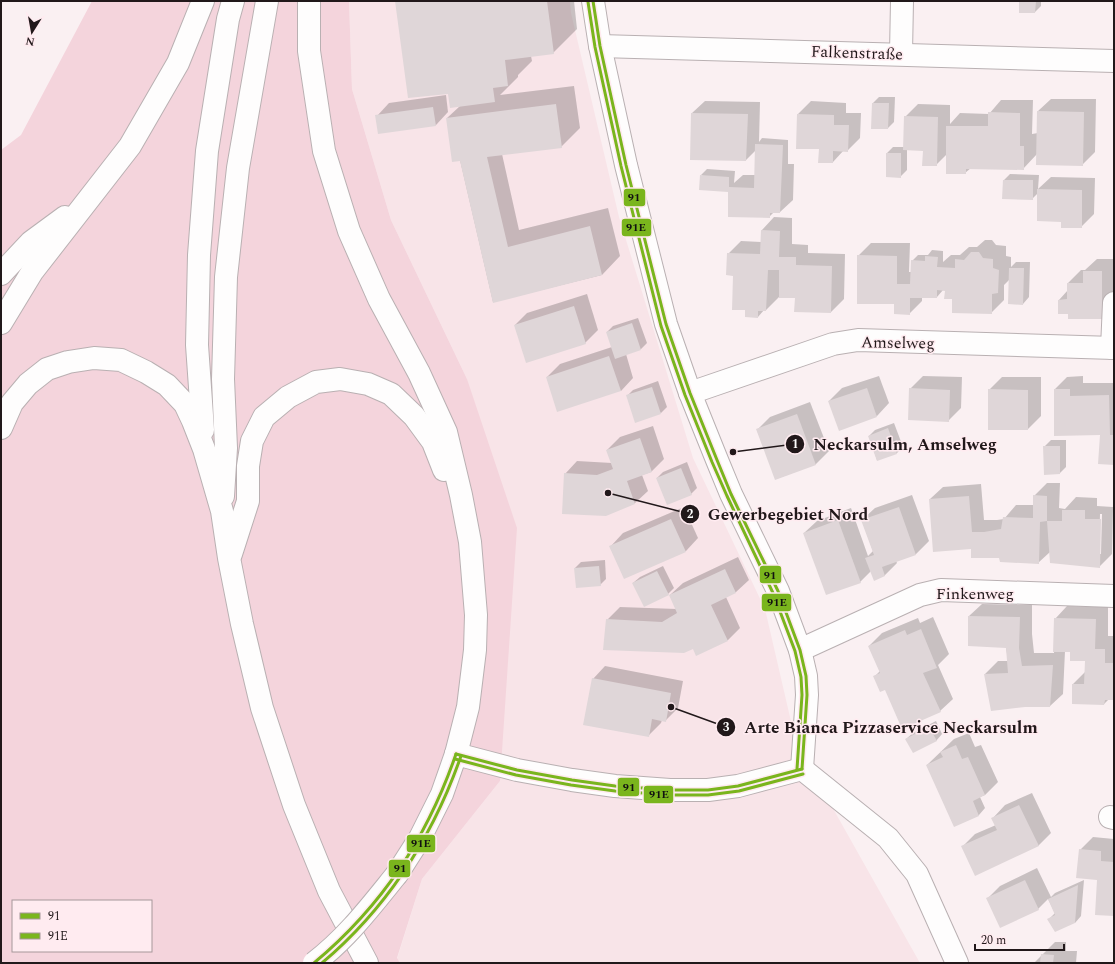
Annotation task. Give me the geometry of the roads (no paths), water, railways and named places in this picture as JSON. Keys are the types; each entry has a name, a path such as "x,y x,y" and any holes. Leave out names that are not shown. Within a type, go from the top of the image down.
{"main road":[{"path":"1,323 32,272 134,140 178,63 203,1"},
{"path":"204,449 197,344 199,255 207,151 228,19 233,1"},
{"path":"222,512 226,448 223,379 226,277 238,168 267,1"},
{"path":"309,1 309,51 324,151 349,231 379,299 419,372 446,432 461,495 470,542 476,615 475,650 468,707 456,754 442,794 420,838 397,874 359,922 324,956 314,963"},
{"path":"593,1 600,46 626,165 666,324 690,393 731,494 778,591 800,650 806,676 807,694 802,769"},
{"path":"901,54 902,1"},
{"name":"Falkenstraße","path":"600,46 1114,61"},
{"path":"1,274 31,242 87,201"},
{"path":"1113,348 1114,303"},
{"name":"Amselweg","path":"690,393 833,344 858,340 1113,348"},
{"path":"1,428 12,403 28,384 47,369 68,362 94,358 121,360 146,372 167,385 185,404 204,449 222,512 242,624 262,708 294,805 329,891 368,963"},
{"path":"229,558 248,501 248,466 252,441 264,417 288,397 316,382 340,379 368,384 391,394 414,416 433,442 455,496 470,542"},
{"name":"Finkenweg","path":"800,650 920,595 941,590 1114,596"},
{"path":"456,754 517,770 572,780 615,786 670,790 708,790 738,786 802,769"},
{"path":"802,769 888,838 917,874 957,963"}],"place":[{"name":"Neckarsulm, Amselweg","path":"733,452"},
{"name":"Gewerbegebiet Nord","path":"608,493"},
{"name":"Arte Bianca Pizzaservice Neckarsulm","path":"671,707"}]}
